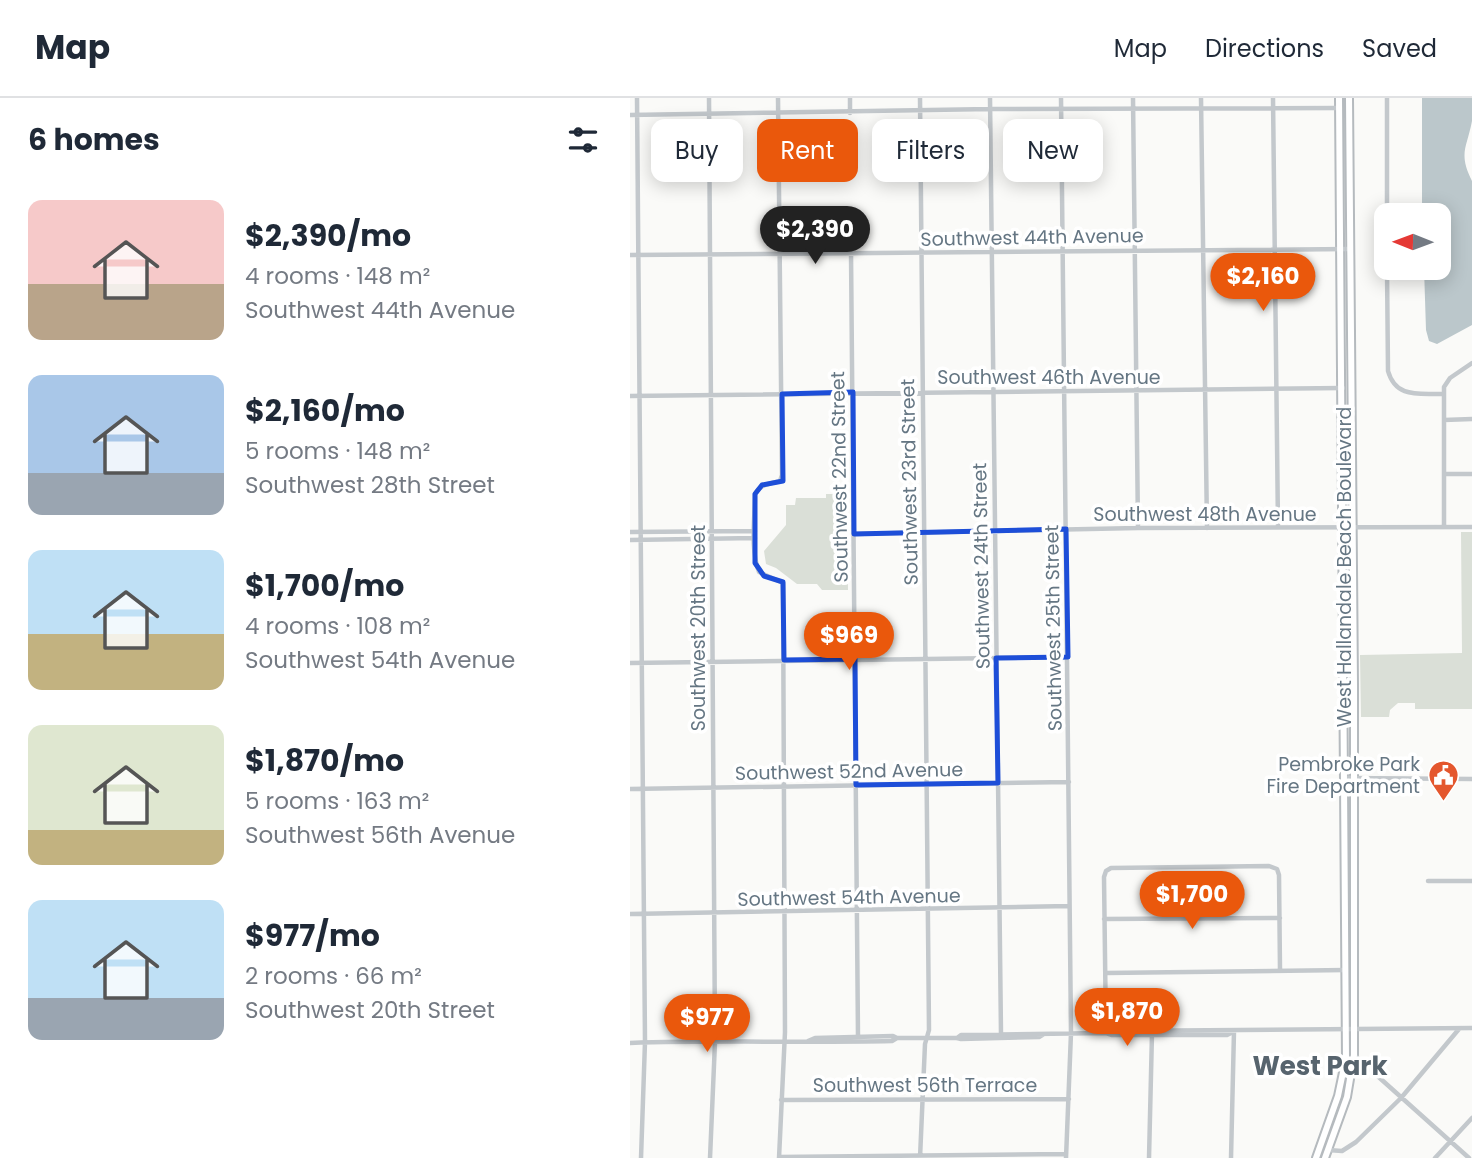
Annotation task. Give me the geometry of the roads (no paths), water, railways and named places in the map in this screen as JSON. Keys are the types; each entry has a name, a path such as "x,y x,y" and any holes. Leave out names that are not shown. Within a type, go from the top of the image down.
{"main road":[{"name":"West Hallandale Beach Boulevard","path":"1325,1158 1347,1097 1354,1055 1354,686 1343,388 1341,98"},
{"path":"1341,98 1349,115"},
{"name":"West Hallandale Beach Boulevard","path":"1315,1158 1344,1075 1346,1029 1345,702 1352,441 1349,98"},
{"path":"1340,108 1349,132"},
{"path":"1342,342 1346,350 1346,380 1351,387"},
{"path":"1343,388 1348,399 1348,431 1352,441"},
{"path":"1345,702 1354,686"},
{"path":"1325,1132 1327,1149"}],"street":[{"path":"637,98 645,1042 641,1158"},
{"name":"Southwest 20th Street","path":"709,98 715,1042 710,1158"},
{"path":"778,98 782,475 780,481 762,485 755,494 755,563 759,572 783,583 785,1041 779,1157 1066,1156"},
{"path":"850,98 850,113"},
{"name":"Southwest 23rd Street","path":"920,98 928,910 927,1038 920,1157"},
{"name":"Southwest 24th Street","path":"990,98 1000,1034"},
{"name":"Southwest 25th Street","path":"1061,98 1072,1033 1066,1156"},
{"path":"1133,98 1138,528"},
{"path":"1201,98 1207,528"},
{"path":"1273,98 1278,527"},
{"path":"1387,98 1387,203"},
{"path":"630,115 990,109 1340,108"},
{"name":"Southwest 44th Avenue","path":"630,256 1350,248"},
{"name":"Southwest 22nd Street","path":"851,253 858,1037"},
{"path":"1387,280 1390,379 1398,390 1405,392 1443,394"},
{"path":"1444,527 1444,387 1450,377 1472,363"},
{"name":"Southwest 46th Avenue","path":"630,396 1343,388"},
{"path":"1444,420 1472,419"},
{"path":"1445,474 1472,474"},
{"name":"Southwest 48th Avenue","path":"854,534 1138,528 1472,527"},
{"path":"630,532 755,531"},
{"path":"630,540 755,538"},
{"path":"630,663 1068,657"},
{"path":"1345,778 1472,779"},
{"name":"Southwest 52nd Avenue","path":"630,789 1069,782"},
{"path":"1106,1033 1106,871 1115,867 1269,866 1277,869 1280,970"},
{"path":"1427,881 1472,881"},
{"name":"Southwest 54th Avenue","path":"630,914 1069,906"},
{"path":"1104,919 1280,918"},
{"path":"1106,973 1346,970"},
{"path":"1327,1149 1342,1151 1356,1142 1401,1098 1460,1028"},
{"path":"807,1041 815,1038 957,1038 1112,1031 1152,1033 1227,1029 1472,1028"},
{"path":"1231,1158 1234,1031"},
{"path":"1149,1158 1152,1033"},
{"path":"957,1038 1039,1037 1044,1034"},
{"path":"630,1043 816,1043 892,1041 897,1038"},
{"path":"1354,1055 1469,1158"},
{"name":"Southwest 56th Terrace","path":"781,1100 1069,1099"},
{"path":"1435,1158 1472,1118"}],"place":[{"name":"Pembroke Park Fire Department","path":"1443,802"}],"district":[{"name":"West Park","path":"1320,1066"}]}
